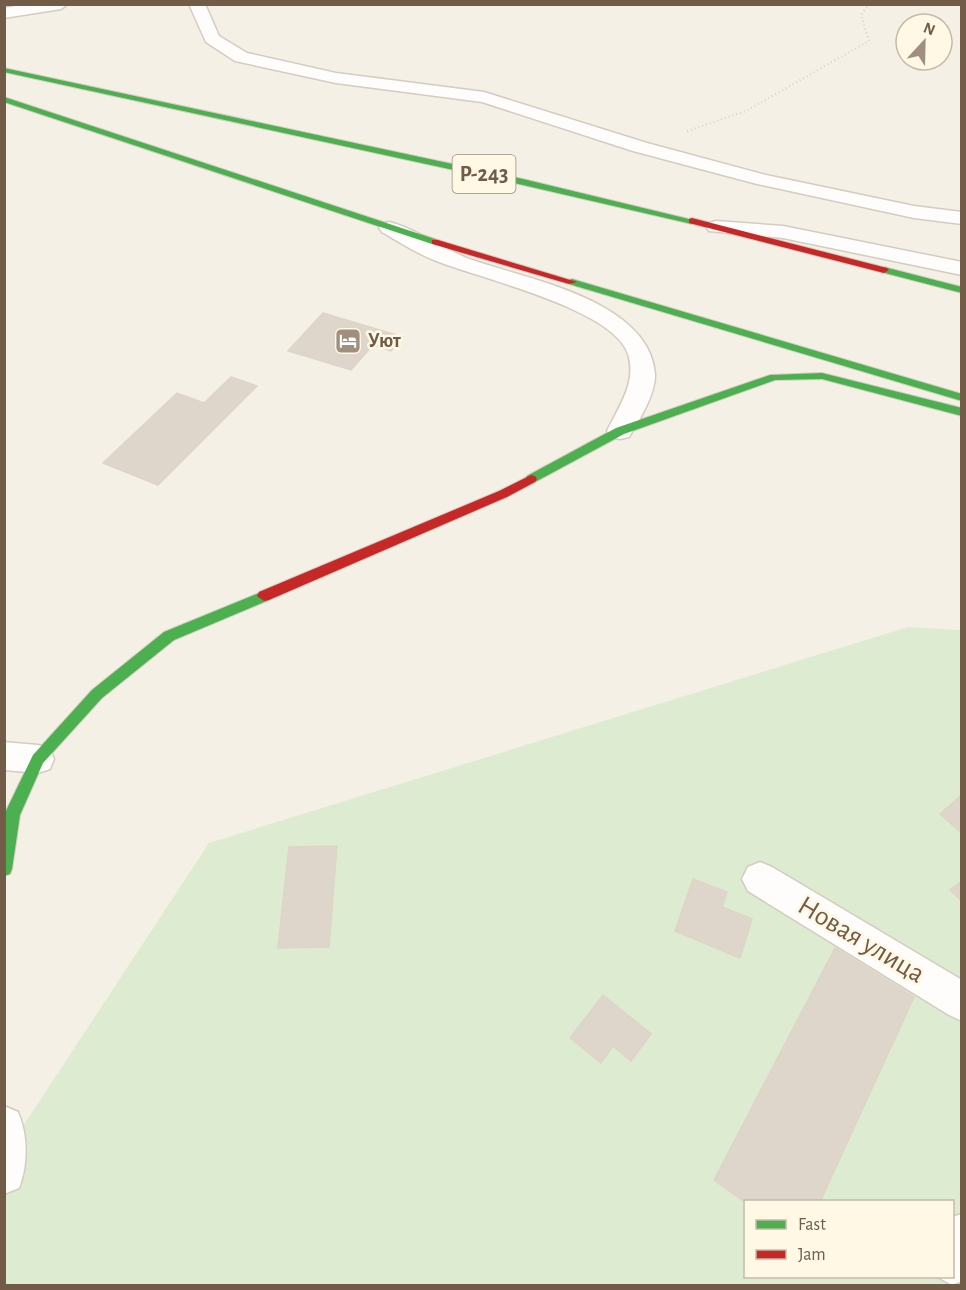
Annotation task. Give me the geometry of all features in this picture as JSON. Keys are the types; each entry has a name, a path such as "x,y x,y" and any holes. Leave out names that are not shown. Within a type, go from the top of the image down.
{"main road":[{"name":"Р-243","path":"4,70 716,227 962,290"},
{"path":"4,99 389,228 962,398"},
{"path":"4,869 12,815 38,759 98,694 169,636 503,494 620,432 774,376 822,376 962,412"}],"street":[{"path":"4,12 61,4"},
{"path":"196,4 212,39 241,57 336,78 484,97 640,147 776,183 914,212 962,218"},
{"path":"716,227 783,232 962,269"},
{"path":"389,228 443,257 571,298 611,322 638,348 643,375 620,432"},
{"path":"4,756 38,759"},
{"name":"Новая улица","path":"760,879 962,1002"},
{"path":"4,1126 4,1173"},
{"path":"954,1257 962,1235"}],"path":[{"path":"640,147 746,111 869,41 861,15 869,4"}],"green space":[{"path":"908,627 961,630 961,1285 5,1285 4,1155 209,843"}],"building":[{"name":"Уют","path":"323,313 403,337 391,351 373,345 351,370 288,351"},
{"path":"231,377 257,386 158,485 103,463 177,393 204,403"},
{"path":"962,795 962,833 940,814"},
{"path":"337,846 329,947 278,948 289,847"},
{"path":"693,879 727,892 722,907 752,919 740,958 675,931"},
{"path":"962,881 962,901 950,890"},
{"path":"835,948 914,997 821,1200 744,1202 714,1180"},
{"path":"603,995 651,1034 631,1061 613,1046 601,1063 570,1038"}],"traffic: fast":[{"path":"4,70 523,182 692,221"},
{"path":"4,99 435,242"},
{"path":"884,270 962,290"},
{"path":"572,282 962,398"},
{"path":"531,479 620,431 774,377 822,376 962,412"},
{"path":"4,869 12,815 38,759 97,694 169,636 264,596"}],"traffic: jam":[{"path":"692,221 884,270"},
{"path":"435,242 572,282"},
{"path":"264,596 503,494 531,479"}],"place":[{"name":"Уют","path":"348,341"}]}
